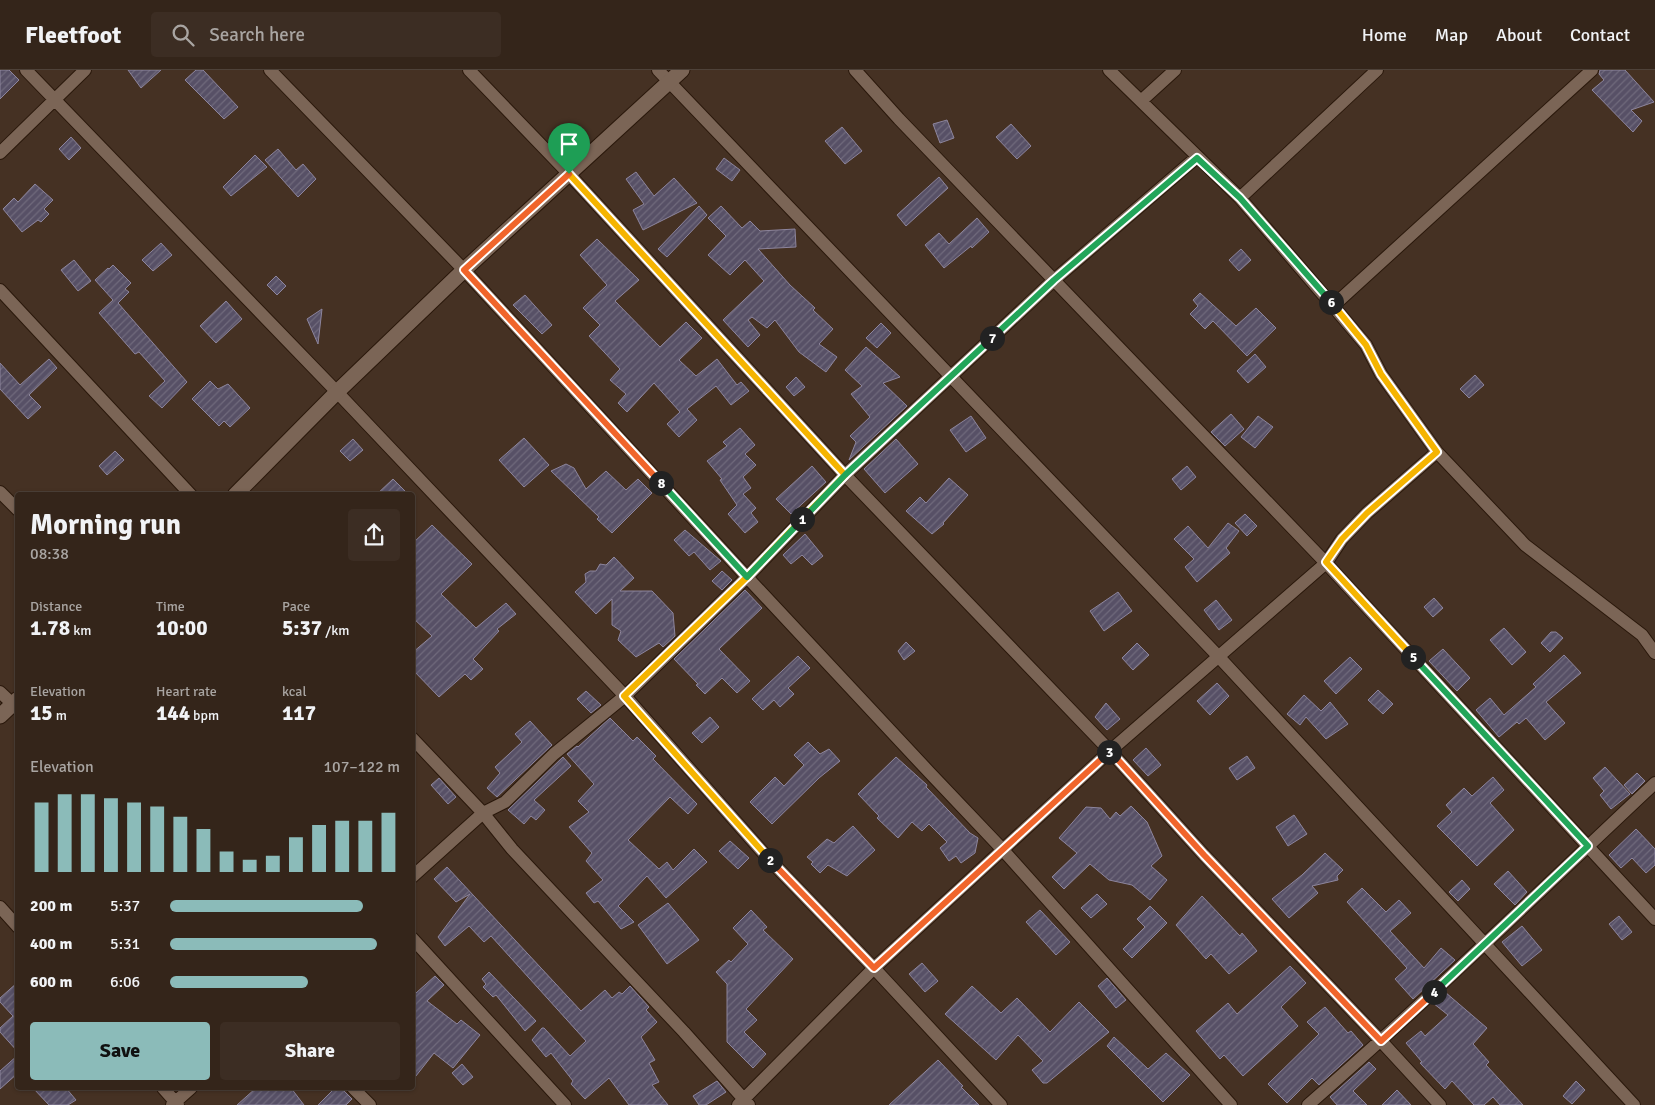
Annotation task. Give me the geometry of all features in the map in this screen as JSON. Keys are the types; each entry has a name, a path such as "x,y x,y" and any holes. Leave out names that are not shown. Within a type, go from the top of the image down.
{"street":[{"path":"26,70 337,392 624,696 767,857 874,968 1001,1105"},
{"path":"0,153 85,70"},
{"path":"270,70 464,270 747,577 1003,850 1231,1105"},
{"path":"469,70 569,174 845,475 1110,751 1204,855 1440,1105"},
{"path":"658,70 1218,656 1634,1105"},
{"path":"238,492 337,392 464,270 682,70"},
{"path":"855,70 899,119 1326,562 1655,919"},
{"path":"1109,70 1240,198 1334,306 1366,345 1381,374 1437,452 1525,545 1642,635 1655,653"},
{"path":"1142,101 1175,70"},
{"path":"1240,198 1377,70"},
{"path":"1334,306 1592,70"},
{"path":"415,874 483,813 505,802 554,754 624,696 747,577 845,475 1054,280 1197,158"},
{"path":"0,290 188,492"},
{"path":"415,741 483,813 512,849 684,1032 744,1103 874,968 1110,751 1326,562 1342,539 1367,513 1437,452"},
{"path":"0,492 15,507"},
{"path":"0,692 15,703"},
{"path":"0,716 15,705"},
{"path":"1308,1105 1485,945 1655,783"},
{"path":"0,907 15,924"},
{"path":"415,941 565,1105"},
{"path":"164,1090 175,1104 189,1090"},
{"path":"355,1090 370,1105"}],"building":[{"path":"0,70 9,70 19,80 0,99"},
{"path":"128,70 161,70 141,88"},
{"path":"196,70 203,70 238,107 224,119 185,80"},
{"path":"1600,70 1625,70 1654,102 1631,110 1642,121 1633,132 1592,90 1604,80 1599,74"},
{"path":"947,120 954,138 940,143 933,124"},
{"path":"1011,124 1031,146 1017,159 996,137"},
{"path":"842,127 862,151 845,164 825,141"},
{"path":"71,137 81,148 69,160 59,149"},
{"path":"278,149 296,170 303,164 316,179 298,197 265,160"},
{"path":"255,155 267,167 231,196 223,187"},
{"path":"724,158 740,170 732,181 716,169"},
{"path":"636,172 654,196 674,178 697,203 643,230 633,210 644,204 626,179"},
{"path":"939,177 948,188 906,226 897,215"},
{"path":"35,184 53,200 44,209 49,214 41,222 38,220 22,232 3,209 14,198 18,202"},
{"path":"699,206 707,215 667,257 658,249"},
{"path":"721,206 742,228 750,221 760,231 795,229 796,247 758,249 790,285 815,308 813,310 833,329 819,344 837,357 826,372 799,352 775,320 767,328 752,317 748,320 760,335 748,347 723,320 764,281 745,260 730,275 708,255 726,236 708,218"},
{"path":"977,218 989,232 972,248 971,246 944,268 925,245 939,233 949,244"},
{"path":"597,239 639,280 615,301 660,347 686,322 702,338 679,360 696,376 717,359 737,385 741,382 749,391 731,405 716,386 687,409 697,420 679,437 667,424 680,412 654,383 627,412 618,403 626,394 610,380 620,369 589,336 600,325 583,308 607,285 580,255"},
{"path":"161,243 172,255 153,271 142,260"},
{"path":"1241,249 1251,260 1239,271 1229,260"},
{"path":"74,260 91,281 78,291 61,270"},
{"path":"113,265 131,283 125,289 129,292 118,303 187,382 162,408 149,396 165,381 139,352 135,354 99,313 113,300 95,280"},
{"path":"276,276 286,286 277,295 267,285"},
{"path":"1200,293 1236,326 1256,308 1276,328 1247,356 1213,321 1205,329 1190,314 1198,306 1193,300"},
{"path":"525,295 552,325 542,334 513,305"},
{"path":"226,301 242,319 216,343 200,326"},
{"path":"322,309 318,344 307,319"},
{"path":"881,323 891,333 877,348 866,338"},
{"path":"866,347 900,377 883,383 907,406 849,460 856,442 850,436 870,417 851,394 862,386 845,370"},
{"path":"1255,354 1266,367 1248,383 1237,371"},
{"path":"49,359 57,368 29,395 41,407 28,419 0,389 0,363 20,385"},
{"path":"1475,375 1484,385 1469,398 1460,389"},
{"path":"796,377 805,387 794,396 786,387"},
{"path":"210,381 218,389 228,384 250,408 230,427 224,421 219,426 192,399"},
{"path":"1231,414 1244,429 1225,446 1211,432"},
{"path":"971,416 986,438 966,452 950,430"},
{"path":"1258,416 1273,427 1255,448 1241,437"},
{"path":"740,428 755,445 745,454 756,465 743,477 751,488 743,494 756,508 751,513 758,522 745,533 728,514 737,505 720,480 722,479 707,461 727,446 723,442"},
{"path":"524,438 549,465 524,487 499,460"},
{"path":"353,439 363,450 350,461 340,451"},
{"path":"896,439 918,464 885,493 864,469"},
{"path":"115,451 124,460 107,475 99,466"},
{"path":"566,464 574,468 586,489 606,471 626,490 638,479 652,493 612,533 597,519 599,517 551,471"},
{"path":"812,466 826,482 791,514 776,499"},
{"path":"1187,466 1196,477 1181,490 1172,479"},
{"path":"949,478 968,495 944,524 932,534 906,511 920,497 926,503"},
{"path":"393,479 406,492 379,492"},
{"path":"1245,514 1257,526 1247,536 1235,523"},
{"path":"1228,523 1239,531 1226,548 1230,553 1197,582 1185,567 1194,559 1174,539 1188,526 1208,548"},
{"path":"432,525 472,564 441,594 476,628 506,603 516,614 497,629 499,631 473,659 483,669 471,680 465,674 439,697 415,672 415,650 432,636 415,620 415,541"},
{"path":"685,530 721,561 710,570 694,552 689,556 674,540"},
{"path":"805,534 823,556 812,565 802,555 791,564 783,555"},
{"path":"614,557 634,578 620,591 652,591 673,613 675,636 663,647 659,643 636,657 618,640 621,631 612,625 612,599 596,614 575,592 586,582 585,574 590,571 596,571 600,564 606,565"},
{"path":"722,571 732,580 722,590 712,581"},
{"path":"745,590 762,608 719,649 750,681 737,693 722,678 705,694 674,659"},
{"path":"1118,592 1132,611 1104,631 1090,611"},
{"path":"1434,598 1443,608 1433,617 1424,607"},
{"path":"1216,600 1232,620 1219,630 1204,610"},
{"path":"1504,628 1526,652 1512,665 1490,640"},
{"path":"1551,632 1556,632 1563,638 1550,652 1541,643"},
{"path":"906,642 915,651 904,660 898,651"},
{"path":"1137,643 1149,655 1133,670 1122,658"},
{"path":"1443,649 1470,678 1457,691 1429,661"},
{"path":"1564,655 1581,673 1546,702 1565,723 1545,740 1526,718 1519,724 1517,722 1499,737 1476,710 1490,698 1504,715 1536,687 1533,684"},
{"path":"798,656 810,668 788,688 794,694 780,707 774,700 763,710 752,699"},
{"path":"1350,657 1362,669 1336,694 1324,681"},
{"path":"1217,683 1229,696 1210,715 1197,701"},
{"path":"1378,690 1393,704 1383,714 1368,700"},
{"path":"586,691 601,705 591,713 577,699"},
{"path":"1304,695 1321,711 1330,702 1348,724 1326,739 1306,717 1300,725 1287,714"},
{"path":"1106,703 1120,719 1107,730 1095,717"},
{"path":"710,717 719,727 702,743 692,733"},
{"path":"610,718 633,741 637,737 656,756 653,759 697,804 688,814 670,797 628,840 659,869 667,862 673,870 694,849 707,862 666,898 647,876 618,906 634,922 621,929 598,901 594,903 586,893 603,880 586,861 592,853 569,827 589,812 578,801 594,784 567,754 578,747"},
{"path":"530,721 552,745 497,797 487,788 500,773 495,767 522,742 515,734"},
{"path":"808,742 820,754 829,749 840,761 819,778 772,824 750,802 775,777 784,786 804,765 794,755"},
{"path":"1146,748 1161,765 1148,776 1133,760"},
{"path":"1247,756 1255,768 1237,780 1229,768"},
{"path":"563,757 571,766 534,800 545,810 536,820 531,816 524,824 508,810"},
{"path":"896,757 927,785 926,787 970,833 978,838 975,853 961,863 956,856 949,861 940,848 947,842 929,824 922,831 912,822 898,838 877,818 879,816 858,794"},
{"path":"1605,767 1630,794 1611,809 1600,795 1604,791 1593,778"},
{"path":"1637,773 1645,781 1632,794 1624,785"},
{"path":"1493,777 1504,790 1490,803 1514,830 1477,866 1437,826 1452,812 1446,805 1464,788 1472,796"},
{"path":"439,778 456,797 448,804 431,785"},
{"path":"1131,806 1147,822 1162,856 1151,866 1167,880 1150,900 1132,885 1109,880 1090,864 1064,889 1052,877 1077,853 1059,838 1086,807 1101,808 1110,819 1116,812 1120,816"},
{"path":"1294,815 1307,834 1288,846 1276,827"},
{"path":"853,826 875,850 847,876 828,865 820,873 811,864 813,862 807,857 827,839 834,843"},
{"path":"1636,829 1655,849 1655,865 1646,873 1632,858 1621,868 1609,855"},
{"path":"730,841 749,858 738,869 719,851"},
{"path":"1325,853 1343,870 1337,876 1338,880 1312,886 1318,893 1289,918 1272,899 1302,875"},
{"path":"447,867 581,1011 605,990 612,998 619,992 622,994 630,986 649,1007 646,1010 657,1022 641,1037 655,1060 649,1063 659,1082 652,1085 668,1105 629,1105 609,1078 585,1099 571,1084 573,1081 551,1053 546,1057 532,1040 544,1028 570,1056 586,1041 491,936 484,942 469,926 445,946 438,937 470,894 456,902 434,879"},
{"path":"1508,871 1527,892 1515,905 1494,884"},
{"path":"1462,880 1470,889 1458,901 1449,892"},
{"path":"1362,888 1386,912 1399,900 1411,913 1390,931 1424,968 1441,948 1455,960 1413,999 1395,979 1407,968 1347,902"},
{"path":"1097,894 1107,904 1091,918 1081,908"},
{"path":"1202,896 1240,936 1242,933 1257,951 1229,974 1211,954 1206,959 1176,925"},
{"path":"668,903 699,940 667,964 638,925"},
{"path":"1150,906 1167,923 1132,958 1123,949 1145,927 1137,919"},
{"path":"751,910 767,927 763,930 793,959 746,1009 757,1020 744,1032 766,1054 753,1068 727,1042 727,984 716,972 729,960 731,962 748,944 733,928"},
{"path":"1040,910 1070,942 1056,955 1026,922"},
{"path":"1619,916 1632,932 1622,940 1609,924"},
{"path":"1522,926 1542,950 1522,966 1502,942"},
{"path":"922,963 938,981 925,992 909,974"},
{"path":"1290,966 1306,983 1281,1007 1298,1026 1243,1076 1224,1055 1220,1059 1196,1031 1228,1003 1237,1014"},
{"path":"489,972 536,1021 525,1031 496,995 493,997 483,987 486,984 482,979"},
{"path":"435,976 444,985 427,1001 457,1024 461,1020 480,1035 453,1068 434,1053 415,1077 415,992"},
{"path":"1107,978 1126,1000 1116,1008 1098,986"},
{"path":"15,985 15,1049 0,1032 0,1028 13,1016 0,1002 0,998"},
{"path":"972,986 1001,1013 1017,998 1050,1032 1079,1002 1109,1032 1047,1083 1043,1083 1032,1070 1043,1061 1018,1035 996,1060 945,1014"},
{"path":"1445,992 1487,1028 1473,1044 1489,1062 1486,1065 1523,1105 1500,1105 1493,1097 1484,1105 1474,1105 1452,1081 1445,1089 1420,1063 1422,1062 1406,1043 1421,1031 1425,1036 1448,1015 1433,1003"},
{"path":"1325,1007 1348,1033 1351,1031 1363,1045 1319,1085 1312,1078 1287,1103 1268,1084 1319,1034 1307,1022"},
{"path":"1114,1037 1148,1069 1166,1053 1190,1075 1163,1102 1107,1046"},
{"path":"15,1058 15,1076 0,1089 0,1071"},
{"path":"938,1060 979,1105 889,1105"},
{"path":"1369,1062 1376,1069 1353,1091 1367,1105 1337,1105 1330,1097"},
{"path":"462,1064 473,1077 463,1085 452,1073"},
{"path":"717,1081 726,1092 706,1105 699,1105 693,1096"},
{"path":"1576,1081 1585,1090 1572,1104 1563,1096"},
{"path":"35,1090 68,1090 76,1100 68,1105 49,1105"},
{"path":"254,1090 293,1090 304,1105 237,1105"},
{"path":"333,1090 343,1090 352,1099 346,1105 318,1105"},
{"path":"1397,1090 1411,1105 1382,1105"}],"route":[{"path":"569,174 464,270 747,577 796,526 845,475 1054,280 1197,158 1240,198 1366,345 1381,374 1437,452 1367,513 1342,539 1326,562 1588,846 1381,1041 1204,855 1110,751 874,968 767,857 624,696 747,577 845,475 569,174"}]}
